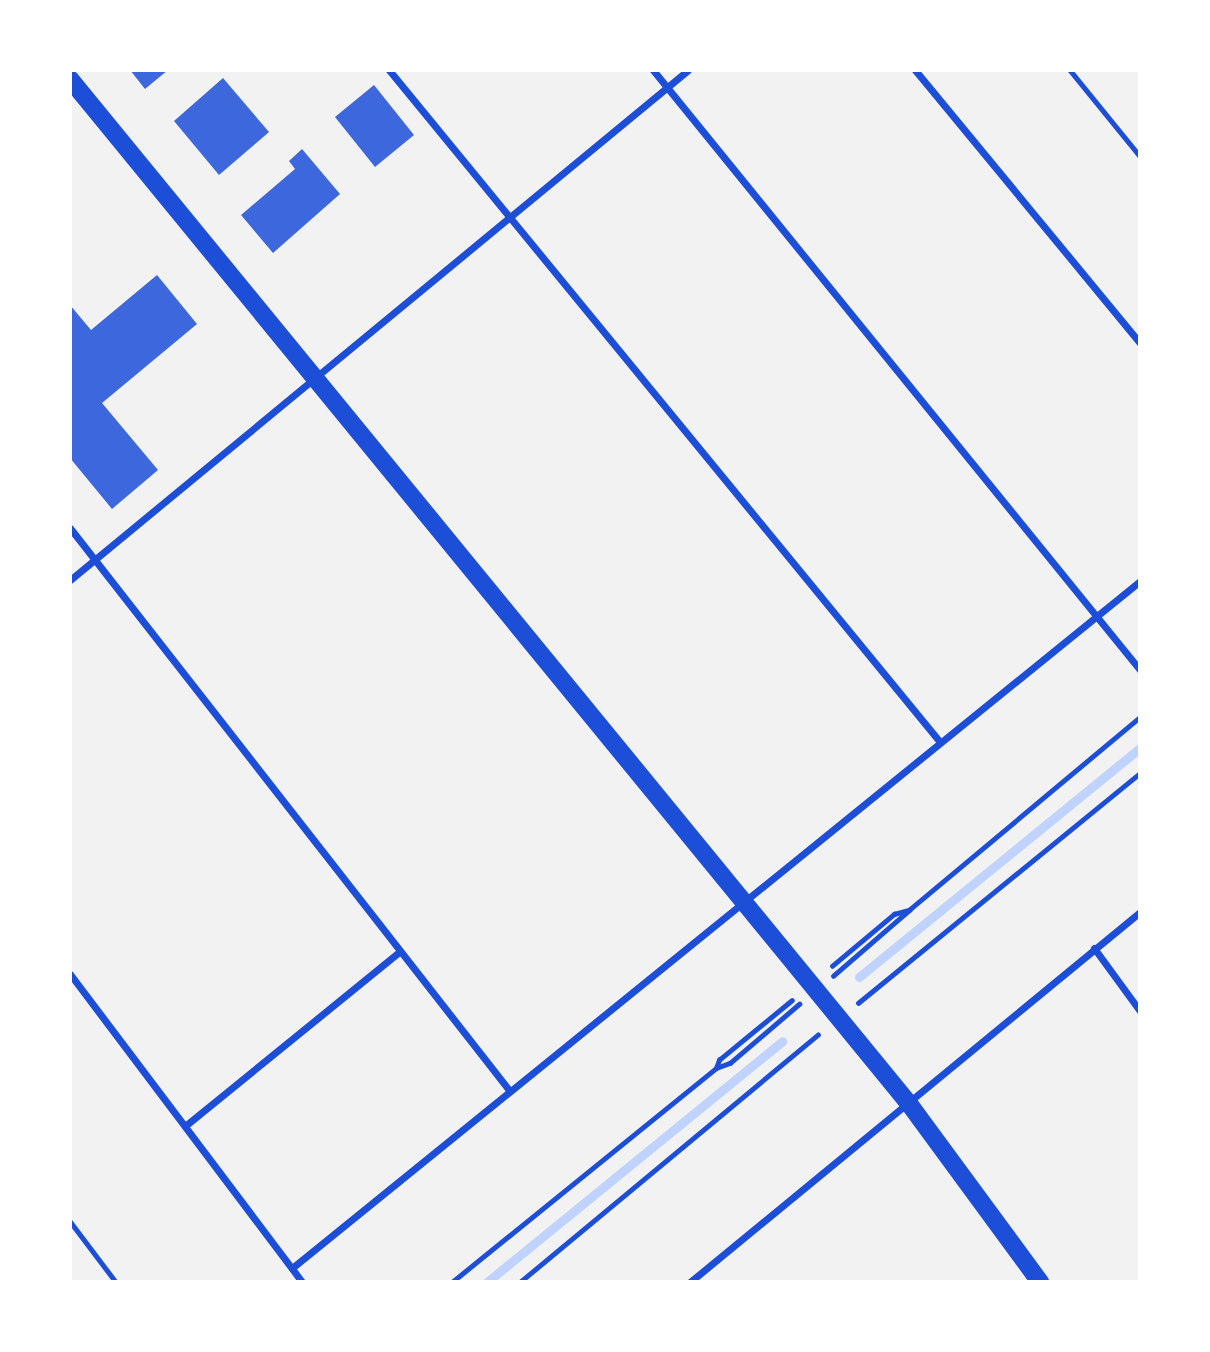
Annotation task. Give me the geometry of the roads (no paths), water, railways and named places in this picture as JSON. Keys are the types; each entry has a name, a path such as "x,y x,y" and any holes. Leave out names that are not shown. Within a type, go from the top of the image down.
{"main road":[{"path":"70,79 313,380 744,899 910,1105 1040,1282"}],"street":[{"path":"389,70 940,742"},
{"path":"653,70 1140,670"},
{"path":"70,580 688,70"},
{"path":"915,70 1140,343"},
{"path":"70,528 509,1090"},
{"path":"292,1268 744,899 1140,581"},
{"path":"690,1282 910,1105 1140,912"},
{"path":"1094,948 1140,1011"},
{"path":"185,1126 400,951"},
{"path":"70,974 302,1282"}],"waterway":[{"path":"859,977 1140,748"},
{"path":"487,1282 782,1041"}]}
